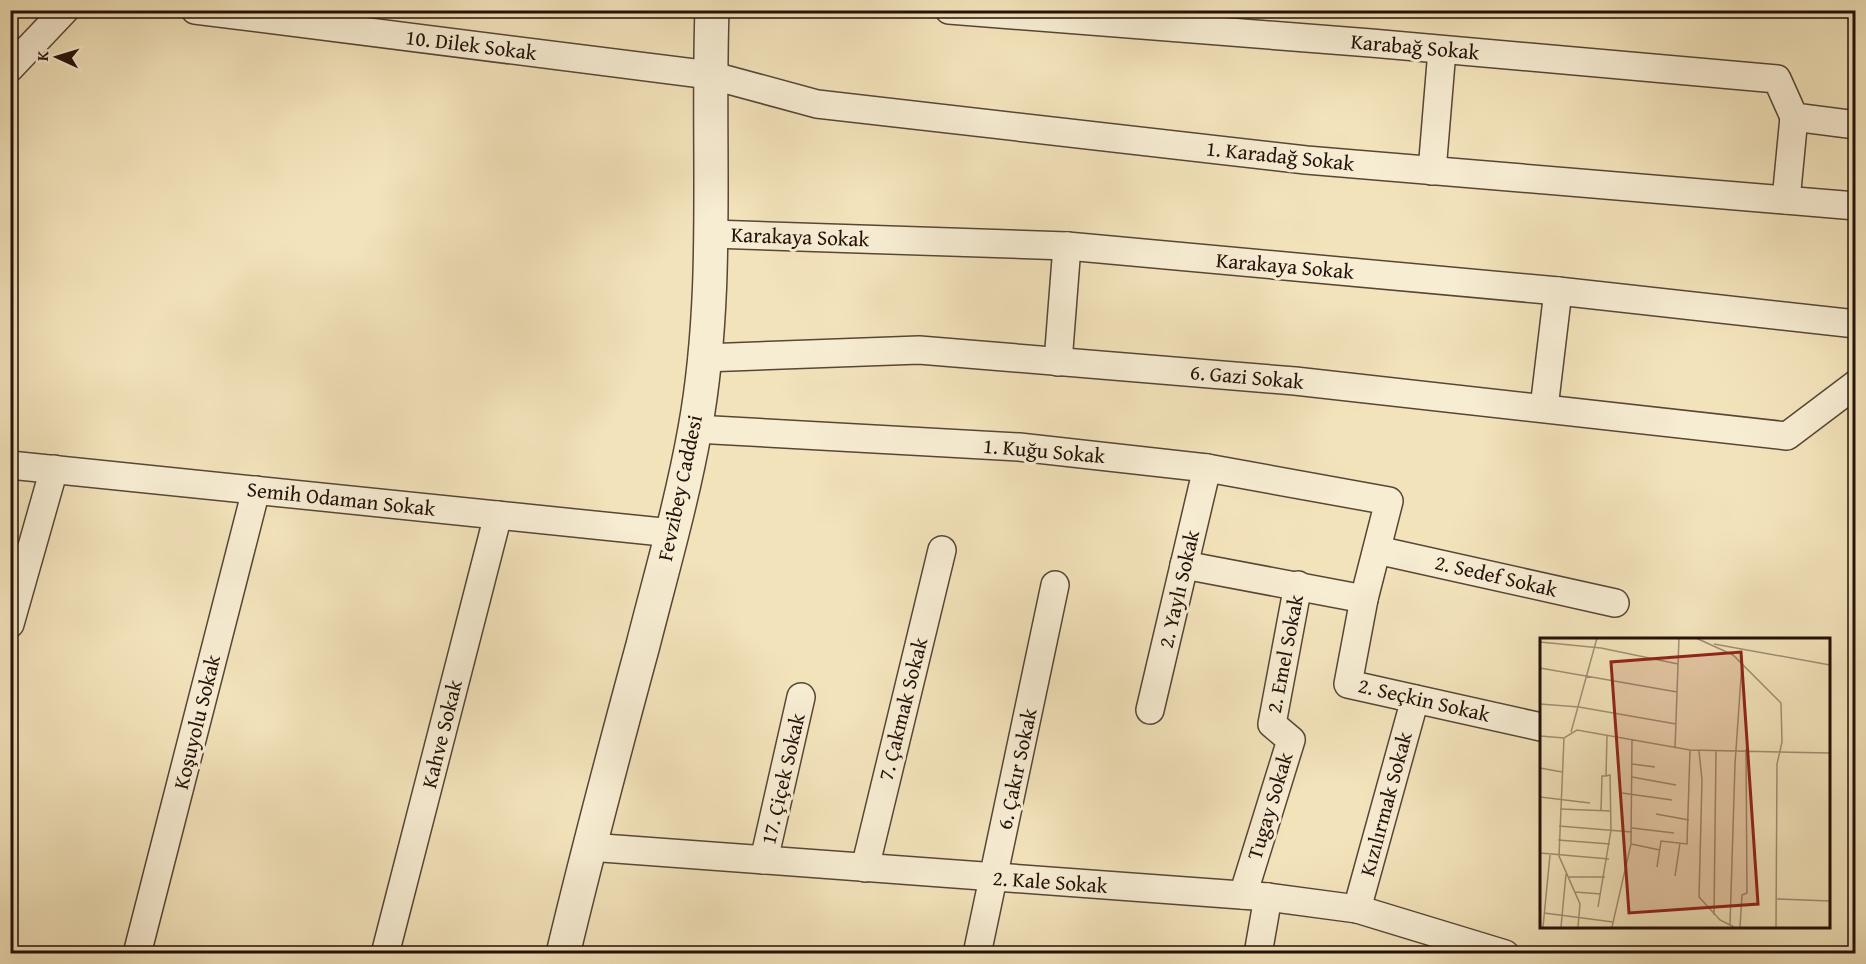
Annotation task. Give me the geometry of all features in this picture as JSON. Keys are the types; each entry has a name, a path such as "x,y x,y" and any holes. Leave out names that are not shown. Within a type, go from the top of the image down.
{"street":[{"path":"10,68 65,10"},
{"name":"10. Dilek Sokak","path":"195,10 710,75"},
{"name":"Fevzibey Caddesi","path":"563,954 672,533 695,429 704,358 712,234 710,75 712,10"},
{"name":"Karabağ Sokak","path":"949,10 1777,79 1794,117"},
{"path":"1432,171 1442,50"},
{"name":"1. Karadağ Sokak","path":"710,75 817,104 1295,159 1856,206"},
{"path":"1786,200 1794,117 1856,125"},
{"name":"Karakaya Sokak","path":"712,234 1067,246 1558,291 1856,324"},
{"path":"1058,362 1067,246"},
{"path":"1544,408 1558,291"},
{"name":"6. Gazi Sokak","path":"704,358 919,350 1295,381 1787,436 1856,384"},
{"name":"1. Kuğu Sokak","path":"695,429 1019,447 1208,468 1389,501"},
{"name":"Semih Odaman Sokak","path":"10,465 672,533"},
{"name":"2. Yaylı Sokak","path":"1150,710 1208,468"},
{"path":"10,624 54,469"},
{"name":"Koşuyolu Sokak","path":"137,954 256,490"},
{"name":"2. Seçkin Sokak","path":"1389,501 1364,598 1348,684 1540,727"},
{"name":"Kahve Sokak","path":"385,954 498,515"},
{"name":"7. Çakmak Sokak","path":"865,868 942,550"},
{"name":"2. Sedef Sokak","path":"1377,550 1615,603"},
{"path":"1184,566 1364,598"},
{"name":"6. Çakır Sokak","path":"977,954 1055,585"},
{"name":"2. Emel Sokak","path":"1272,724 1298,585"},
{"name":"17. Çiçek Sokak","path":"764,860 801,697"},
{"name":"Kızılırmak Sokak","path":"1357,909 1415,699"},
{"name":"Tugay Sokak","path":"1256,896 1290,740 1272,724"},
{"name":"2. Kale Sokak","path":"589,847 1256,896 1357,909 1505,954"},
{"path":"1256,896 1258,954"}]}
